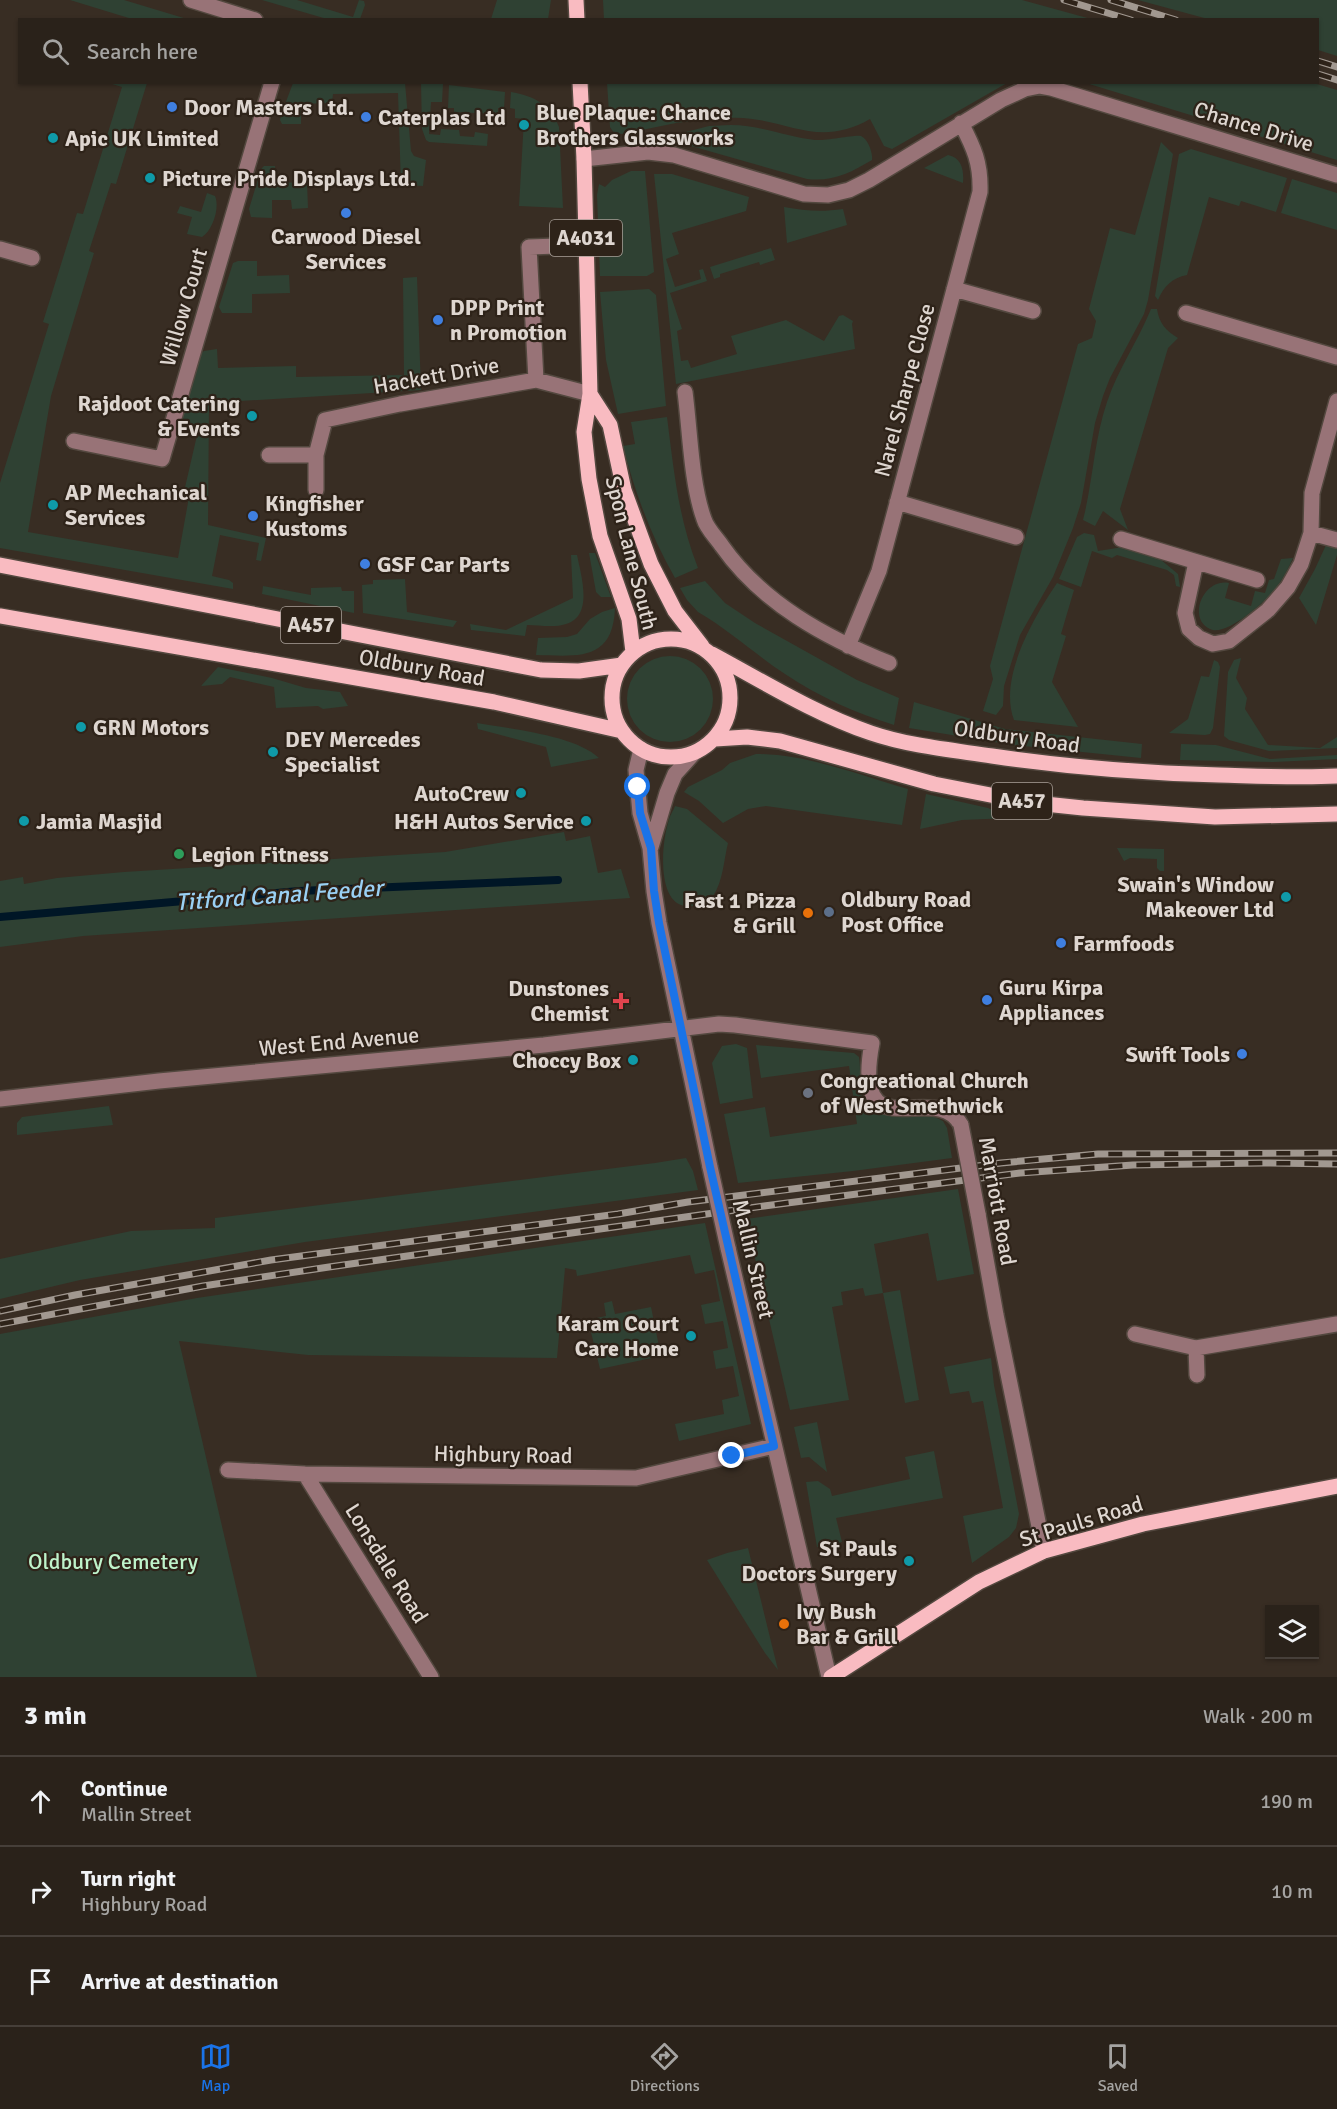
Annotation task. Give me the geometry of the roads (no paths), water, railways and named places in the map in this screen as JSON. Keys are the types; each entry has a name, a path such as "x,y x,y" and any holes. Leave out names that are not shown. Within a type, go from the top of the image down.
{"main road":[{"path":"576,0 577,18"},
{"name":"Spon Lane South","path":"580,84 590,394 584,432 589,479 600,536 629,618 633,652"},
{"name":"Spon Lane South","path":"590,394 610,425 624,489 651,564 675,611 707,650"},
{"name":"Oldbury Road","path":"0,565 541,670 579,671 622,665"},
{"name":"Oldbury Road","path":"0,616 494,702 622,731"},
{"path":"662,639 688,641 707,650 728,681 731,696 726,722 715,739 694,753 674,758 641,749 622,731 614,714 612,698 614,683 622,665 633,652 662,639"},
{"name":"Oldbury Road","path":"707,650 826,716 899,740 1015,760 1091,768 1185,774 1337,776"},
{"name":"A457","path":"715,739 747,737 780,741 934,784 1026,802 1215,817 1337,814"},
{"name":"St Pauls Road","path":"830,1677 979,1582 1044,1551 1143,1524 1337,1486"}],"street":[{"path":"191,0 249,18"},
{"name":"Willow Court","path":"74,441 162,459 271,84"},
{"name":"Chance Drive","path":"584,159 648,152 674,155 804,194 828,195 849,190 869,180 1001,100 1025,89 1041,87 1052,88 1337,175"},
{"name":"Narel Sharpe Close","path":"848,646 879,571 980,192 981,173 977,155 961,123"},
{"path":"536,380 529,248 586,245"},
{"path":"0,249 32,258"},
{"name":"Narel Sharpe Close","path":"954,289 1033,310"},
{"path":"1186,313 1337,357"},
{"name":"Hackett Drive","path":"316,490 316,455 325,420 536,380 590,394"},
{"path":"685,392 698,501 705,522 726,551 753,582 825,634 889,663"},
{"path":"1196,562 1185,613 1189,629 1199,638 1213,645 1229,641 1268,610 1288,586 1301,564 1311,533 1312,494 1337,401"},
{"path":"269,455 316,455"},
{"name":"Narel Sharpe Close","path":"897,502 1016,537"},
{"path":"1311,533 1337,540"},
{"path":"1121,539 1257,580"},
{"name":"Mallin Street","path":"641,749 636,770 640,813 651,848 659,923 728,1248 830,1677"},
{"name":"Mallin Street","path":"651,848 675,774 694,753"},
{"name":"Marriott Road","path":"683,1028 719,1024 735,1025 872,1043 867,1073 872,1097 879,1103 890,1107 932,1108 957,1117 961,1125 996,1315 1044,1551"},
{"name":"West End Avenue","path":"0,1099 159,1081 544,1045 683,1028"},
{"path":"1135,1334 1196,1348 1337,1324"},
{"path":"1196,1348 1197,1375"},
{"name":"Highbury Road","path":"228,1470 305,1474 636,1479 774,1446"},
{"name":"Lonsdale Road","path":"305,1474 431,1677"}],"waterway":[{"name":"Titford Canal Feeder","path":"0,917 299,891 558,880"}],"railway":[{"path":"1064,0 1124,18"},
{"path":"1111,0 1170,18"},
{"path":"1319,61 1337,67"},
{"path":"1319,74 1337,80"},
{"path":"0,1311 75,1295 271,1260 618,1214 688,1202 1001,1163 1098,1154 1337,1153"},
{"path":"0,1324 203,1286 329,1267 764,1206 1020,1173 1133,1165 1337,1164"}],"place":[{"name":"Door Masters Ltd.","path":"172,107"},
{"name":"Caterplas Ltd","path":"366,117"},
{"name":"Blue Plaque: Chance Brothers Glassworks","path":"524,125"},
{"name":"Apic UK Limited","path":"53,138"},
{"name":"Picture Pride Displays Ltd.","path":"150,178"},
{"name":"Carwood Diesel Services","path":"346,213"},
{"name":"DPP Print n Promotion","path":"438,320"},
{"name":"Rajdoot Catering & Events","path":"252,416"},
{"name":"AP Mechanical Services","path":"53,505"},
{"name":"Kingfisher Kustoms","path":"253,516"},
{"name":"GSF Car Parts","path":"365,564"},
{"name":"GRN Motors","path":"81,727"},
{"name":"DEY Mercedes Specialist","path":"273,752"},
{"name":"AutoCrew","path":"521,793"},
{"name":"Jamia Masjid","path":"24,821"},
{"name":"H&H Autos Service","path":"586,821"},
{"name":"Legion Fitness","path":"179,854"},
{"name":"Swain's Window Makeover Ltd","path":"1286,897"},
{"name":"Oldbury Road Post Office","path":"829,912"},
{"name":"Fast 1 Pizza & Grill","path":"808,913"},
{"name":"Farmfoods","path":"1061,943"},
{"name":"Guru Kirpa Appliances","path":"987,1000"},
{"name":"Dunstones Chemist","path":"621,1001"},
{"name":"Swift Tools","path":"1242,1054"},
{"name":"Choccy Box","path":"633,1060"},
{"name":"Congreational Church of West Smethwick","path":"808,1093"},
{"name":"Karam Court Care Home","path":"691,1336"},
{"name":"St Pauls Doctors Surgery","path":"909,1561"},
{"name":"Ivy Bush Bar & Grill","path":"784,1624"}],"park label":[{"name":"Oldbury Cemetery","path":"113,1561"}]}
